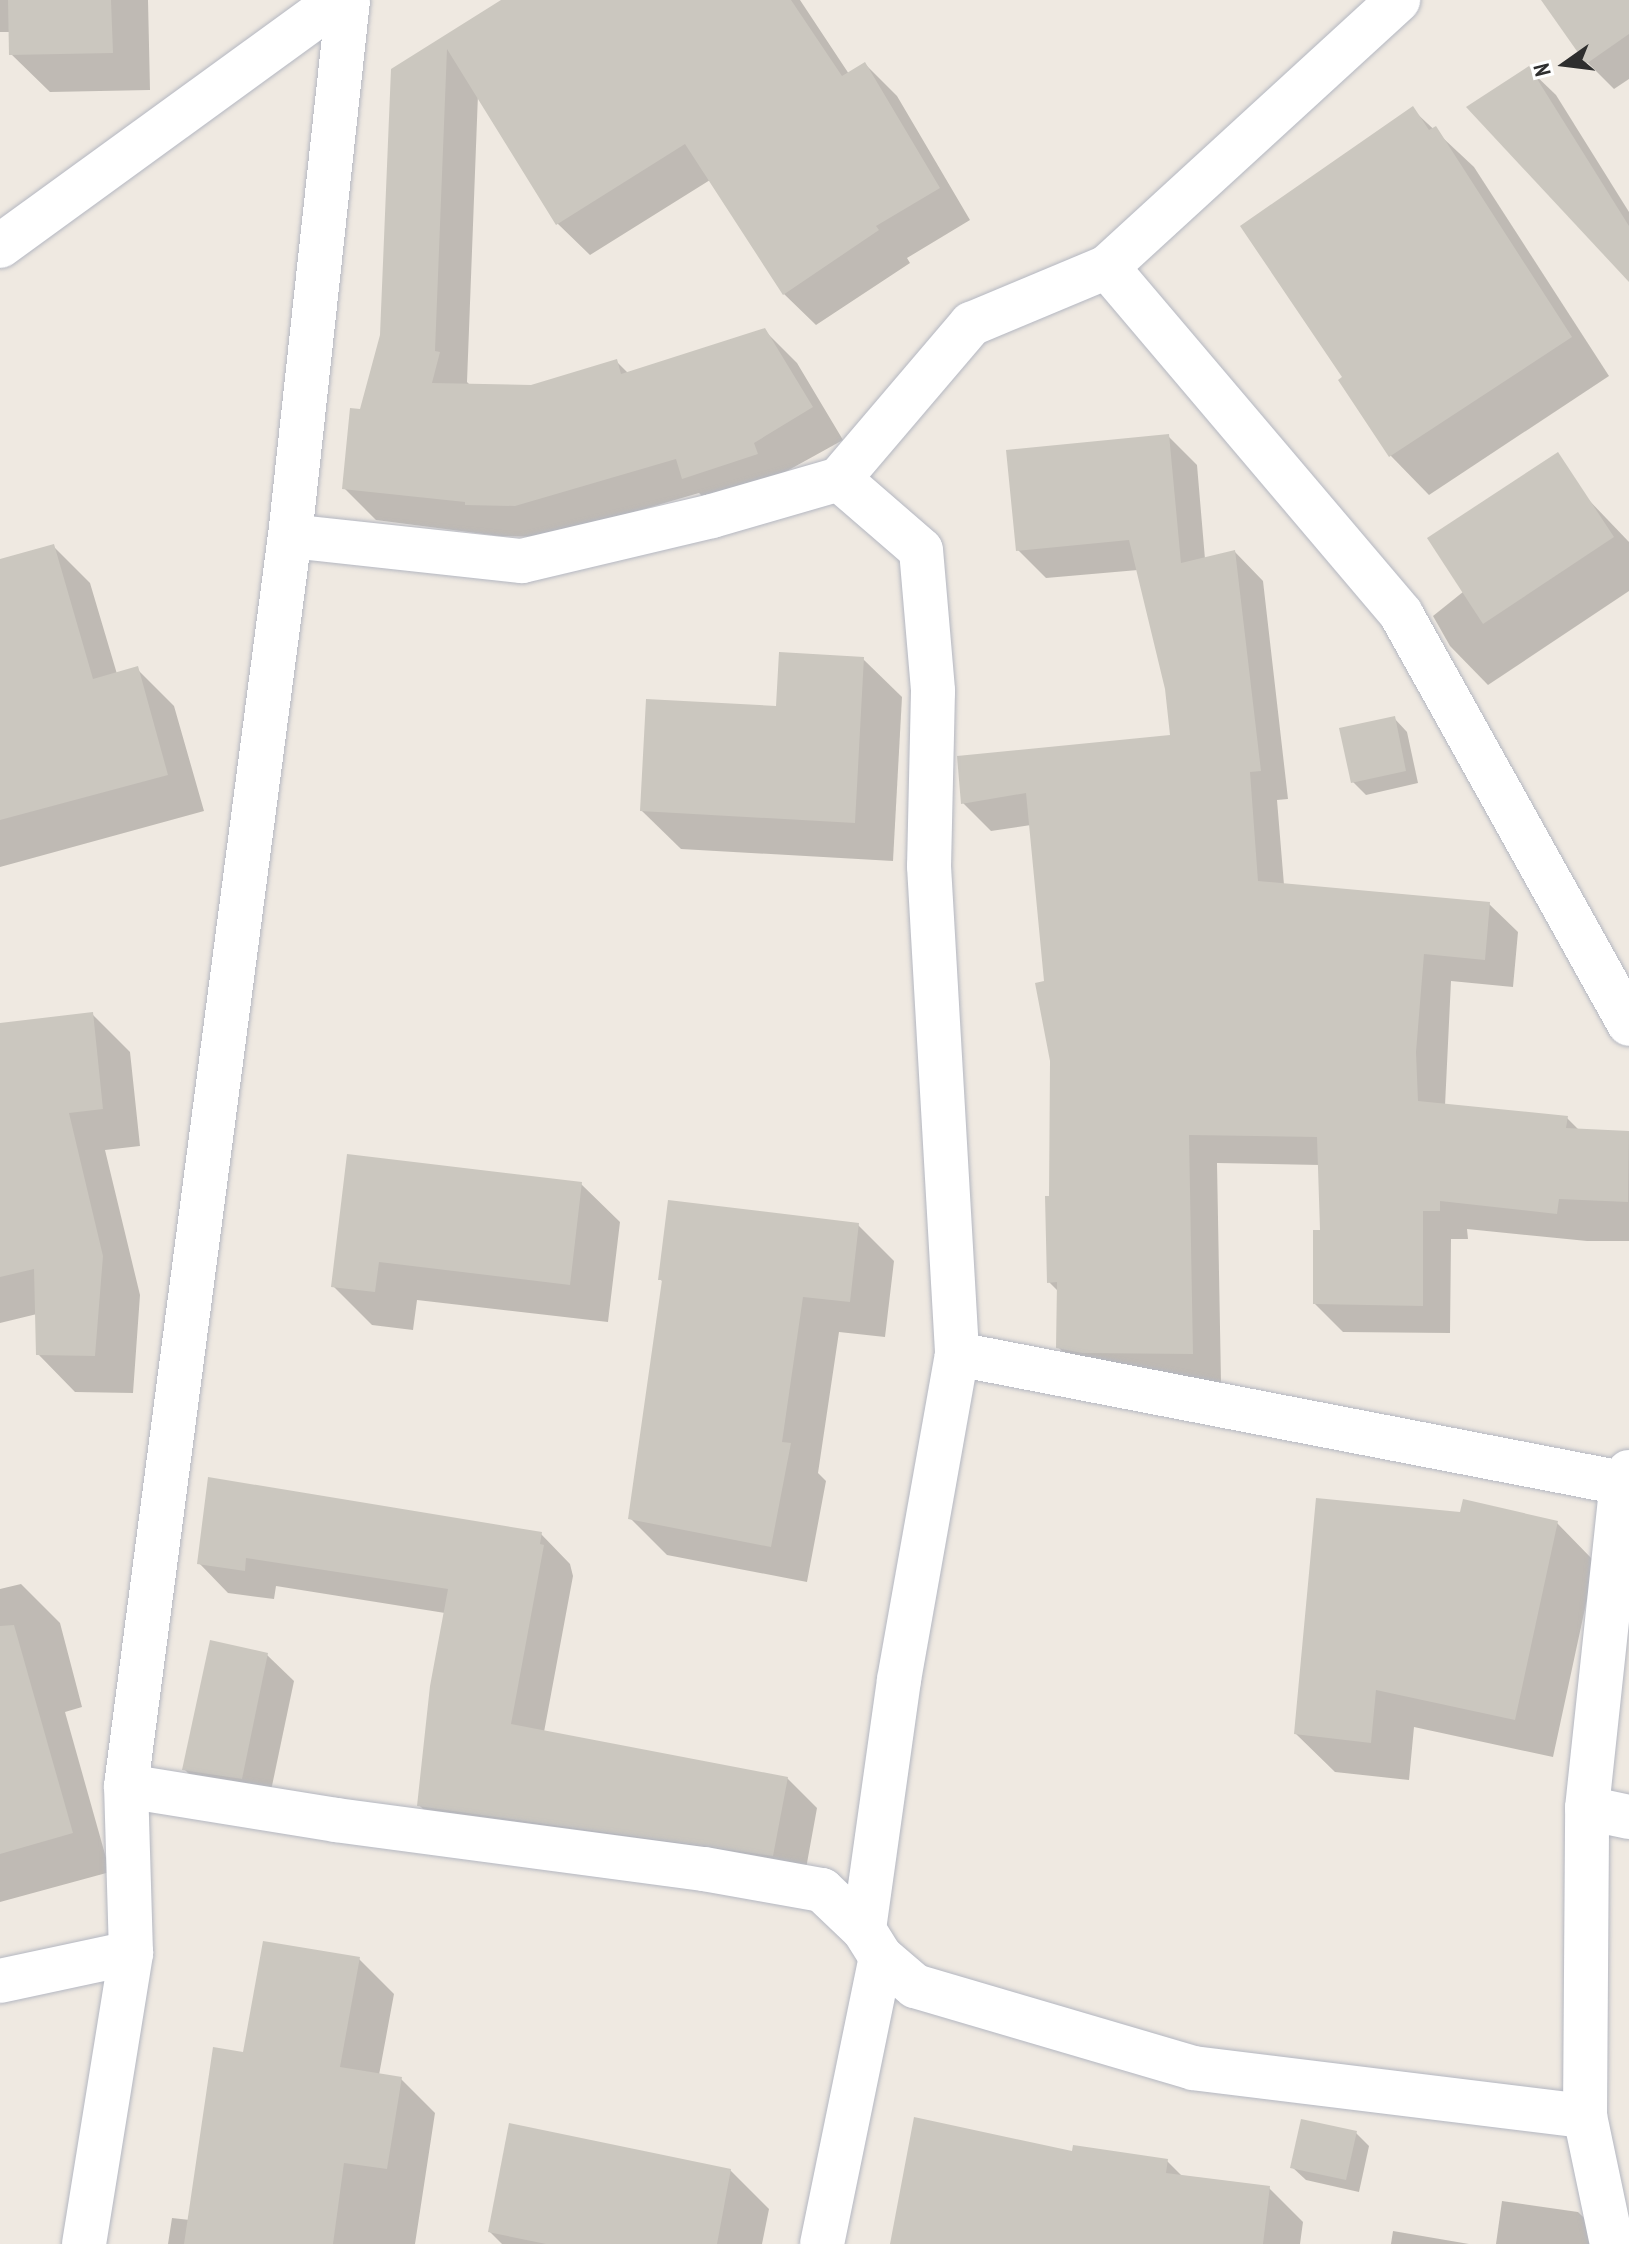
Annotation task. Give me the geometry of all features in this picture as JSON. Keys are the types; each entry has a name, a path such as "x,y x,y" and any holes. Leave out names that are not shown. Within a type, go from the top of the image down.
{"street":[{"path":"0,246 339,0"},
{"path":"84,2244 131,1953 126,1786 290,536 348,0"},
{"path":"290,536 522,561 712,516 839,479 971,324 1107,267 1398,0"},
{"path":"1107,267 1401,614 1629,1024"},
{"path":"822,2244 873,1943 899,1680 957,1354 929,866 933,691 921,550 839,479"},
{"path":"957,1354 1626,1478 1587,1808 1585,2116 1612,2244"},
{"path":"126,1786 336,1820 704,1869 822,1890 915,1986 1193,2068 1585,2116"},
{"path":"1587,1808 1629,1817"},
{"path":"0,1981 131,1953"}],"building":[{"path":"8,0 111,0 113,53 9,55"},
{"path":"501,0 791,0 842,76 865,62 940,188 876,226 879,230 783,295 685,144 556,225 447,49 435,351 440,352 432,383 531,385 617,359 621,374 765,328 813,407 754,443 758,454 682,479 676,459 515,506 465,505 465,502 342,489 350,408 360,409 380,335 391,69"},
{"path":"1541,0 1629,0 1629,34 1586,64"},
{"path":"1529,66 1629,226 1629,282 1466,107"},
{"path":"1413,106 1429,130 1436,126 1572,337 1389,457 1338,380 1342,377 1240,226"},
{"path":"1169,434 1181,563 1235,550 1261,771 1250,772 1258,881 1490,902 1485,960 1424,954 1416,1052 1418,1101 1568,1116 1566,1128 1629,1131 1628,1202 1559,1199 1557,1214 1440,1201 1440,1211 1423,1211 1423,1306 1313,1304 1313,1230 1320,1230 1317,1137 1189,1135 1193,1354 1082,1353 1056,1348 1057,1282 1047,1283 1045,1196 1049,1196 1050,1061 1035,983 1044,981 1026,793 961,804 957,756 1170,735 1165,689 1129,540 1016,551 1006,450"},
{"path":"1558,452 1614,537 1483,624 1427,538"},
{"path":"54,544 93,679 138,666 168,775 0,820 0,559"},
{"path":"779,652 864,657 855,823 640,811 646,699 776,706"},
{"path":"1395,716 1406,771 1351,783 1339,728"},
{"path":"93,1012 103,1109 69,1113 103,1256 95,1356 36,1355 34,1269 0,1277 0,1023"},
{"path":"347,1154 582,1182 570,1285 379,1262 375,1292 331,1287"},
{"path":"668,1200 859,1223 850,1302 803,1297 782,1442 791,1443 771,1547 628,1519 662,1280 658,1280"},
{"path":"208,1477 542,1532 540,1544 544,1545 511,1724 788,1777 773,1856 417,1806 430,1686 448,1589 246,1558 245,1571 197,1564"},
{"path":"1316,1498 1460,1512 1463,1499 1558,1521 1515,1720 1376,1690 1371,1743 1294,1734"},
{"path":"14,1625 73,1833 0,1854 0,1626"},
{"path":"210,1640 268,1653 242,1779 182,1770"},
{"path":"263,1941 360,1957 340,2067 402,2077 387,2169 344,2163 333,2244 184,2244 213,2047 243,2052"},
{"path":"914,2117 1072,2151 1073,2145 1168,2159 1166,2173 1270,2186 1263,2244 890,2244"},
{"path":"1301,2119 1357,2131 1346,2180 1290,2168"},
{"path":"509,2123 731,2169 717,2244 546,2244 488,2232"}]}
